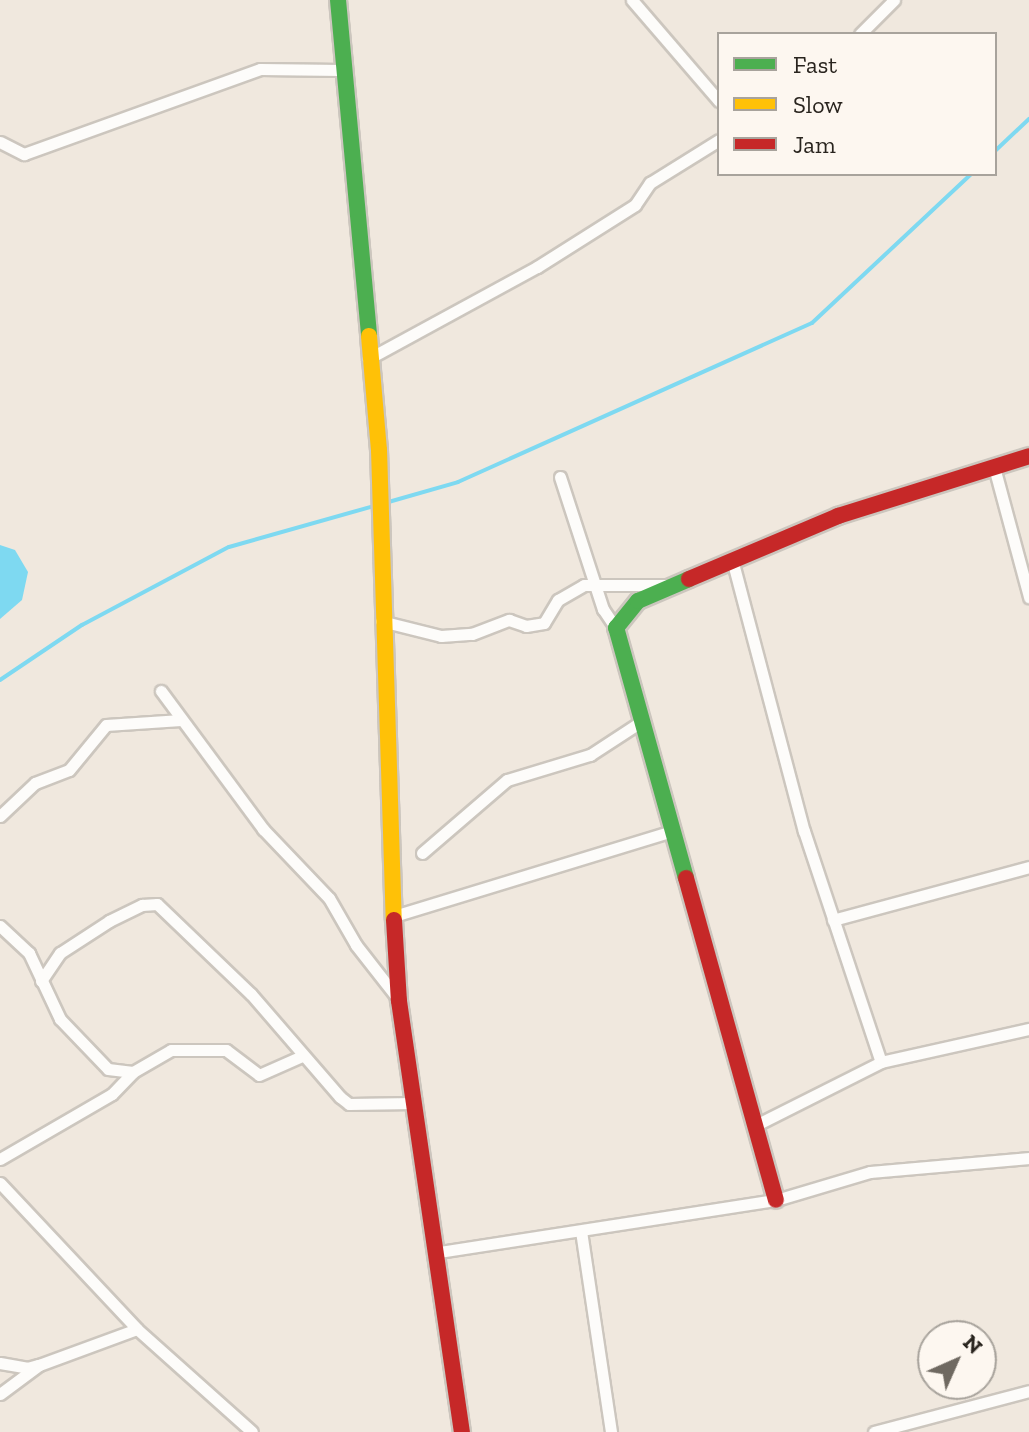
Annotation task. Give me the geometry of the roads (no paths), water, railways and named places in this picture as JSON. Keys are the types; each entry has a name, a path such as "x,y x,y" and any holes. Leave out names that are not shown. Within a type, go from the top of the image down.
{"street":[{"path":"338,0 341,70 368,359 377,416 376,514 399,1001 439,1252 462,1432"},
{"path":"632,0 717,99"},
{"path":"862,32 894,0"},
{"path":"0,142 24,154 260,69 341,70"},
{"path":"368,359 537,267 635,205 650,183 717,141"},
{"path":"616,628 638,601 838,516 1029,456"},
{"path":"994,467 1029,597"},
{"path":"560,477 596,586 616,628 776,1200"},
{"path":"733,563 833,920 881,1062"},
{"path":"381,621 441,636 472,634 509,620 526,626 544,623 570,591 596,586 678,585"},
{"path":"161,691 263,829 329,898 356,945 399,1001"},
{"path":"0,816 35,783 69,770 106,725 181,720"},
{"path":"422,853 507,780 590,755 642,721"},
{"path":"394,916 672,831"},
{"path":"833,920 1029,867"},
{"path":"41,981 60,953 109,921 142,905 157,904 251,994 302,1056 349,1104 414,1103"},
{"path":"1,926 29,953 60,1019 108,1069 133,1072"},
{"path":"756,1125 881,1062 1029,1029"},
{"path":"0,1159 112,1094 133,1072 171,1050 226,1050 259,1075 302,1056"},
{"path":"439,1252 776,1200 870,1172 1029,1158"},
{"path":"0,1183 137,1329 252,1432"},
{"path":"581,1231 611,1432"},
{"path":"0,1363 27,1368 137,1329"},
{"path":"0,1394 39,1365"},
{"path":"874,1432 1029,1391"}],"water":[{"path":"0,545 15,550 28,572 22,600 0,619"}],"waterway":[{"path":"997,149 1029,119"},
{"path":"385,503 458,482 812,323 969,176"},
{"path":"0,680 82,625 229,547 377,505"}]}
